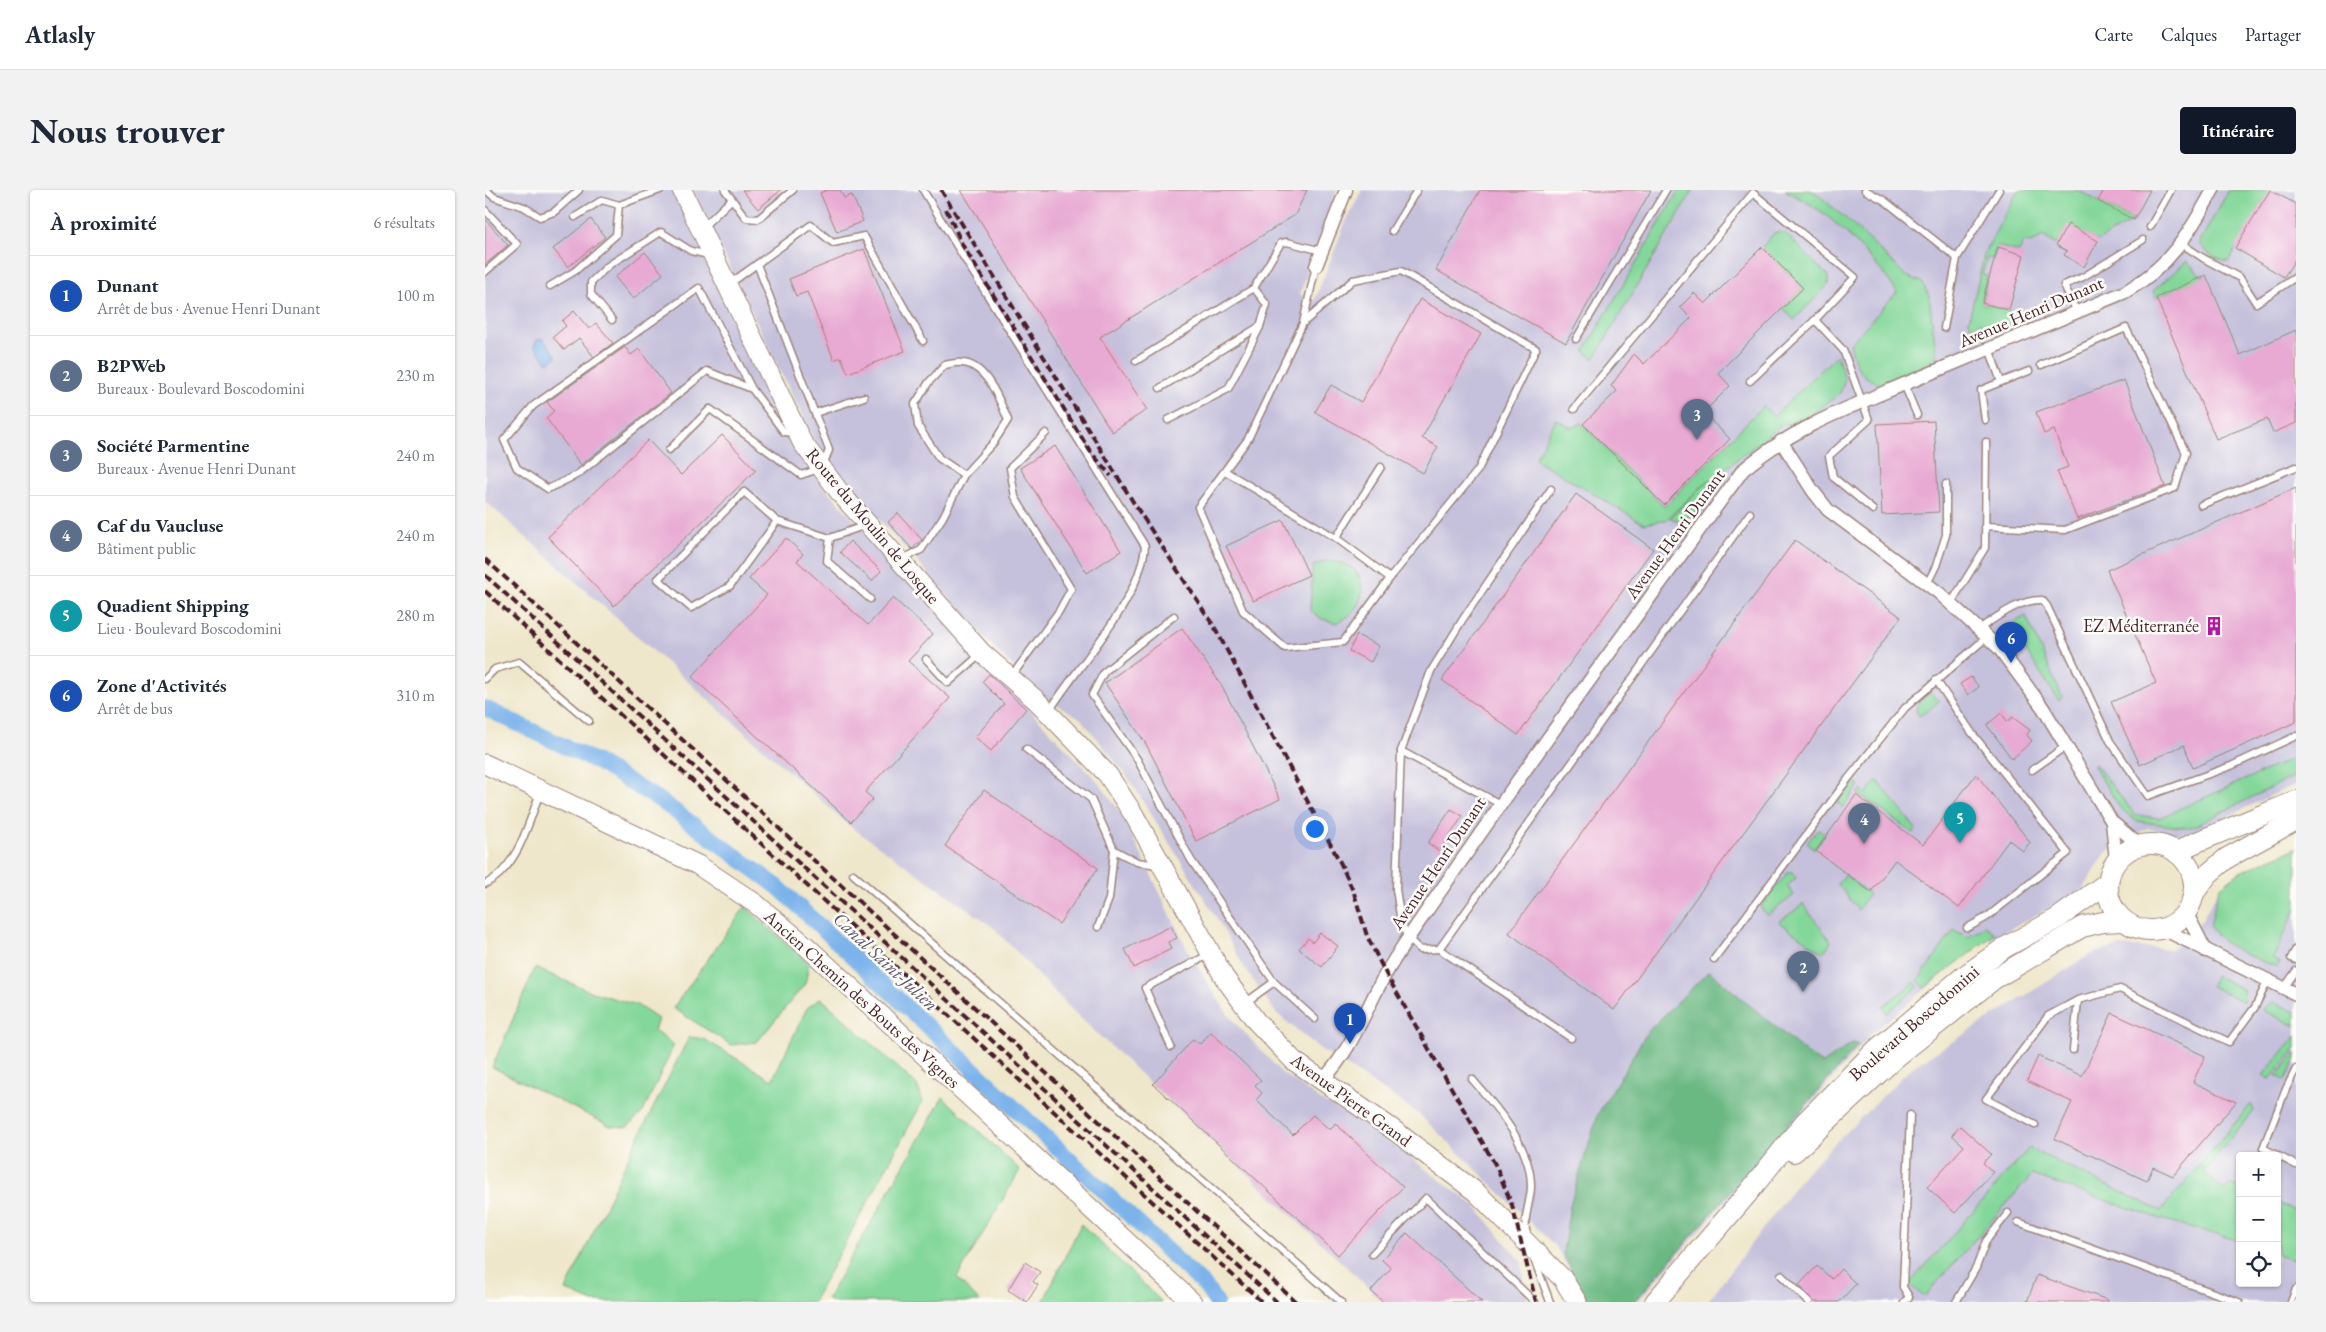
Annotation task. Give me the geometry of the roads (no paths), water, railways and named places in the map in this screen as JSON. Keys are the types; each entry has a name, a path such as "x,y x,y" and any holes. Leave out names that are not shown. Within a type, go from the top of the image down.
{"main road":[{"path":"2177,852 2191,844 2296,801"},
{"path":"2194,893 2193,878 2188,864 2177,852 2165,846 2152,843 2139,845 2127,851 2117,860 2110,871 2107,883 2108,897 2114,910 2123,921 2142,930 2163,929 2175,922 2186,912 2194,893 2209,874 2227,858 2296,820"},
{"name":"Boulevard Boscodomini","path":"1655,1302 1748,1194 1804,1123 1877,1050 1963,977 2005,948 2058,918 2107,883"},
{"name":"Boulevard Boscodomini","path":"1748,1194 1895,1058 1994,980 2082,927 2103,922 2123,921"}],"street":[{"name":"Route du Moulin de Losque","path":"682,190 798,433 822,468 867,524 982,653 1042,706"},
{"path":"1316,266 1346,190"},
{"name":"Avenue Henri Dunant","path":"1322,1081 1351,1044 1378,988 1408,938 1500,804 1743,470 1781,441 1863,401 2125,292 2146,279 2182,244 2213,190"},
{"path":"1781,441 1813,491 1828,510 1951,603 2011,663 2043,708 2111,822 2139,845"},
{"name":"Avenue Pierre Grand","path":"1042,706 1108,775 1162,866 1224,978 1256,1021 1294,1061 1391,1128 1476,1192 1563,1279 1577,1302"},
{"name":"Ancien Chemin des Bouts des Vignes","path":"485,764 698,865 756,904 806,946 1192,1302"},
{"path":"2111,822 2117,860"},
{"path":"2186,912 2206,951"},
{"path":"2163,929 2296,994"}],"lane":[{"path":"486,190 494,197 524,207 540,217 553,212 579,190"},
{"path":"575,217 601,200 619,205 660,190"},
{"path":"725,190 746,218 758,218 793,190"},
{"path":"923,190 963,258 1145,546 1143,563 1130,596 1042,706"},
{"path":"1392,231 1417,190"},
{"path":"1576,339 1666,190"},
{"path":"1865,190 1885,201 1957,258"},
{"path":"1943,328 1957,258 1999,190"},
{"path":"2150,227 2171,190"},
{"path":"1574,409 1753,193 1855,277 1815,320 1749,381"},
{"path":"701,229 732,199"},
{"path":"550,286 575,271 616,235 619,205"},
{"path":"485,210 517,244 485,272"},
{"path":"727,285 811,225 833,243 864,236 923,341"},
{"path":"612,320 591,294 591,282 609,265 661,232 691,251 713,255"},
{"path":"2077,312 2064,285 2083,277 2143,240"},
{"path":"1135,361 1254,288 1281,243 1287,242 1322,251"},
{"path":"2182,244 2240,278 2255,304 2296,277"},
{"path":"669,450 710,409 801,475 822,468 829,450 757,264"},
{"path":"1303,323 1353,280 1401,271 1536,349 1478,470 1390,578 1343,642 1285,648 1243,612 1198,507 1248,439 1303,323 1316,266"},
{"path":"752,388 707,371 578,474 548,489 517,468 504,440 533,406 699,288 752,388 784,432 798,433"},
{"path":"1168,420 1228,389 1260,326 1267,305 1254,288"},
{"path":"1815,320 1843,350 1869,420 1829,456 1833,477 1873,510"},
{"path":"1159,388 1260,326"},
{"path":"1985,526 2065,530 2175,488 2186,453 2126,328 2041,364"},
{"path":"1989,348 2001,382"},
{"path":"899,561 921,550 943,517 964,474 993,442 1008,420 1000,400 981,371 963,362 945,365 929,382 915,404 918,426 939,458 964,474"},
{"path":"1985,420 1981,390 2029,371"},
{"path":"1904,384 1917,415"},
{"path":"815,414 864,397"},
{"path":"1011,678 1059,611 1071,589 1015,497 1013,487 1010,468 1046,433"},
{"path":"1951,603 1985,548 1986,442"},
{"path":"1337,538 1381,467"},
{"path":"2201,506 2296,467"},
{"path":"1225,471 1337,538 1390,578"},
{"path":"1927,584 1936,566 1946,535 1946,484"},
{"path":"1551,489 1463,619 1431,671 1401,751 1396,889 1401,922 1408,938 1420,950 1439,949 1571,1038"},
{"path":"777,522 730,586 691,608 658,579 744,492 777,522 831,538 867,524"},
{"path":"1439,949 1750,513"},
{"path":"831,538 827,561 870,599"},
{"path":"1714,959 1848,779 1905,708 2006,611 2035,600 2042,600 2047,606 2110,741 2148,796 2231,766 2296,736"},
{"path":"1173,616 1104,672 1092,695 1137,759 1191,860 1274,982 1315,1019"},
{"path":"926,659 947,683 982,653"},
{"path":"485,679 495,669 519,662 589,721"},
{"path":"1935,680 1972,733 2067,853 1987,917 1967,928"},
{"path":"2033,770 2066,746"},
{"path":"1026,749 1091,799 1114,850 1109,899 1098,927"},
{"path":"1401,751 1500,804"},
{"path":"485,884 495,879 505,870 520,841 540,790"},
{"path":"1114,850 1137,862 1162,866"},
{"path":"853,874 1341,1302"},
{"path":"2296,949 2291,958 2296,960"},
{"path":"1171,1048 1145,988 1211,954"},
{"path":"2284,988 2296,971"},
{"path":"2035,1125 1986,1099 2048,1016 2078,1000 2120,989 2229,1042 2255,1007 2268,980"},
{"path":"1243,1004 1274,982"},
{"path":"2073,1050 2078,1000"},
{"path":"2296,1069 2285,1089 2263,1148 2296,1165"},
{"path":"1472,1080 1498,1108 1522,1149 1531,1179 1531,1199 1524,1226 1550,1302"},
{"path":"1904,1302 1909,1297 1903,1287 1910,1115"},
{"path":"1372,1254 1426,1198 1535,1302"},
{"path":"1956,1302 1976,1268 1986,1241 2008,1213"},
{"path":"2019,1222 2239,1302"},
{"path":"1781,1275 1809,1302"},
{"path":"2291,1302 2295,1292"}],"water":[{"path":"543,339 557,356 548,363 534,346 537,340"}],"waterway":[{"name":"Canal Saint-Julien","path":"485,708 597,762 661,801 778,887 1204,1285 1216,1302"},
{"name":"Canal Saint-Julien","path":"485,714 488,709"}],"railway":[{"path":"941,190 1135,505 1215,628 1341,864 1354,893 1367,936 1386,974 1496,1166 1512,1205 1536,1302"},
{"path":"946,209 963,246 1090,451 1111,476"},
{"path":"485,559 1296,1302"},
{"path":"485,575 1277,1302"},
{"path":"485,591 1262,1302"}],"place":[{"name":"Société Parmentine","path":"1697,440"},
{"name":"EZ Méditerranée","path":"2214,626"},
{"name":"Zone d'Activités","path":"2011,663"},
{"name":"Quadient Shipping","path":"1960,843"},
{"name":"Caf du Vaucluse","path":"1864,844"},
{"name":"B2PWeb","path":"1803,992"},
{"name":"Dunant","path":"1350,1044"}]}
